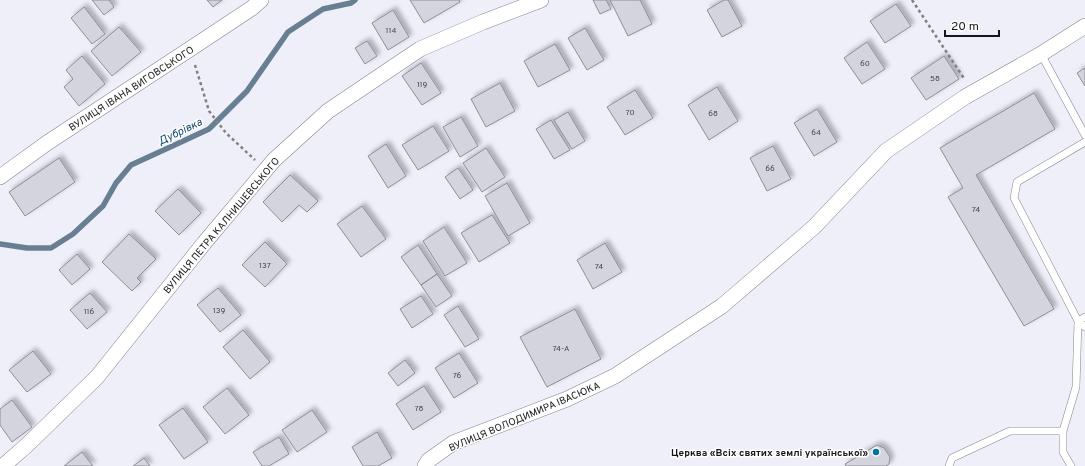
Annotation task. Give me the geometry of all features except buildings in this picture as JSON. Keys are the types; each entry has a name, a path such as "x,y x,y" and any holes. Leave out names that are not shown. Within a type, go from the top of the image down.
{"street":[{"name":"ВУЛИЦЯ ІВАНА ВИГОВСЬКОГО","path":"0,177 47,143 252,8 261,0"},
{"name":"ВУЛИЦЯ ПЕТРА КАЛНИШЕВСЬКОГО","path":"2,466 26,446 97,377 200,248 274,160 328,112 420,49 540,0"},
{"name":"ВУЛИЦЯ ВОЛОДИМИРА ІВАСЮКА","path":"425,466 429,460 453,443 567,399 616,376 722,306 814,228 886,151 973,93 1041,54 1085,26"}],"lane":[{"path":"1041,54 1085,135"},
{"path":"1085,142 1017,182 1014,198 1082,319 1085,327"},
{"path":"1071,466 1063,452 1063,431 1076,387 1082,319"},
{"path":"949,466 952,458 1010,431 1063,431"}],"path":[{"path":"912,0 973,93"},
{"path":"190,49 209,111 226,133 266,170"}],"waterway":[{"name":"Дубрівка","path":"0,244 27,248 51,248 73,234 103,206 116,183 131,165 209,129 247,91 288,32 323,9 351,3 355,0"}],"place":[{"name":"Церква «Всіх святих землі української»","path":"876,452"}]}
